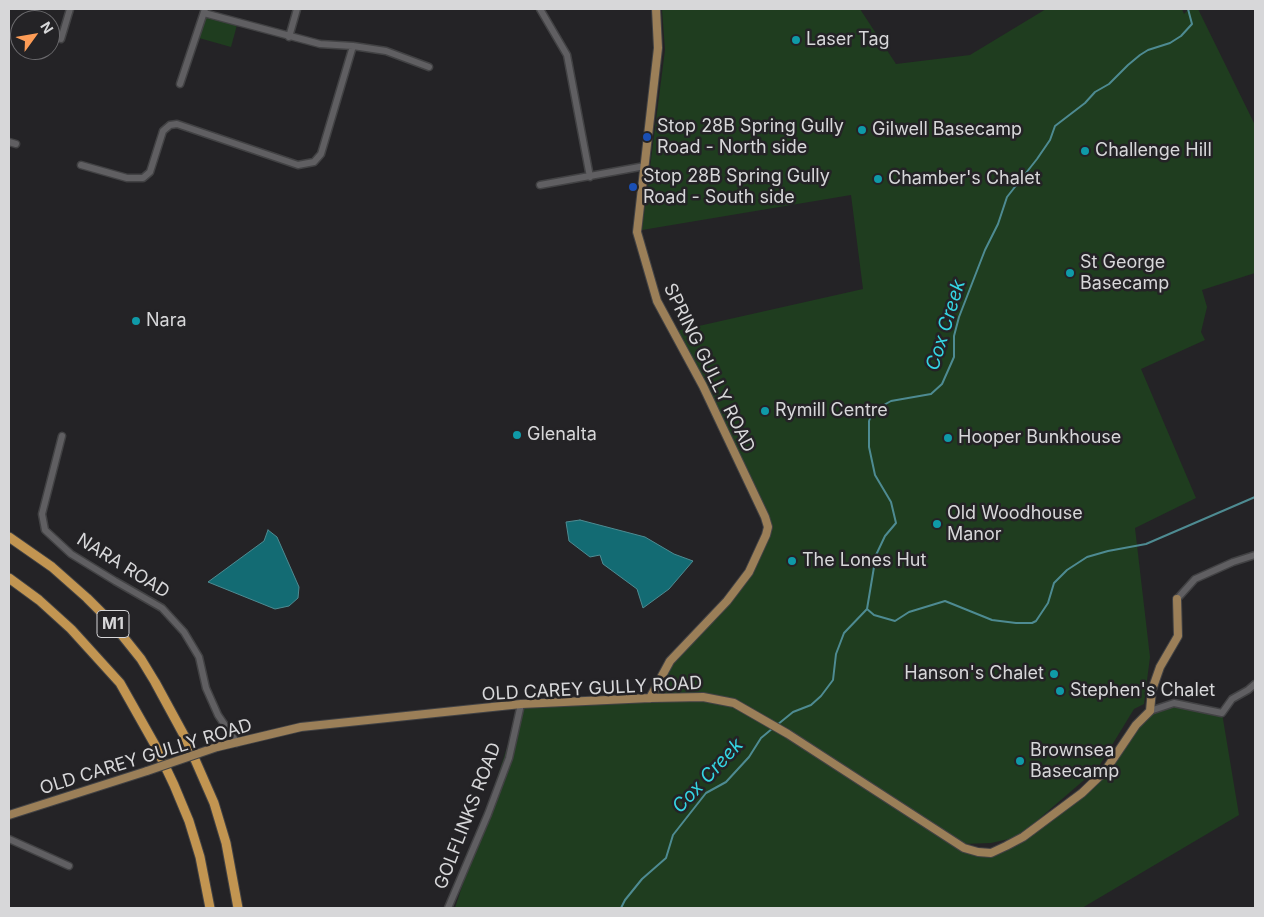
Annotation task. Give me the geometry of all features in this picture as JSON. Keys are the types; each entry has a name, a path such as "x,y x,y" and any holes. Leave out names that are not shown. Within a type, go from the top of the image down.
{"highway":[{"name":"M1","path":"9,537 52,567 94,604 114,624 141,659 186,739 214,802 226,843 238,908"},
{"name":"M1","path":"9,578 39,600 71,629 120,683 155,745 189,821 205,879 210,908"}],"main road":[{"name":"SPRING GULLY ROAD","path":"650,698 670,661 727,601 749,572 768,527 703,386 672,332 657,301 637,232 658,48 656,9"},
{"path":"1150,711 1152,690 1160,667 1178,636 1177,599"},
{"name":"OLD CAREY GULLY ROAD","path":"9,815 217,747 301,727 521,704 703,696 734,703 775,727 964,848 978,852 991,852 1023,837 1082,793 1105,771 1136,725 1150,711"}],"street":[{"path":"61,40 70,9"},
{"path":"289,37 297,9"},
{"path":"540,9 567,55 590,177"},
{"path":"180,84 204,11 289,37 320,44 386,51 429,67"},
{"path":"82,165 128,178 143,178 150,172 163,131 170,125 177,124 298,165 314,162 321,154 353,46"},
{"path":"9,142 16,144"},
{"path":"540,185 645,166"},
{"name":"NARA ROAD","path":"62,436 42,514 45,530 71,554 162,608 184,632 199,657 206,688 218,715 237,742"},
{"path":"1177,599 1195,580 1233,562 1255,555"},
{"path":"1150,711 1174,703 1222,713 1232,699 1255,684"},
{"name":"GOLFLINKS ROAD","path":"448,908 488,814 509,758 521,704"},
{"path":"9,839 69,866"}],"green space":[{"path":"662,9 860,9 896,64 970,55 1046,9 1182,9 1184,14 1189,9 1198,9 1255,125 1255,273 1202,290 1207,307 1201,332 1205,340 1141,369 1196,498 1135,528 1150,657 1144,704 1134,709 1098,768 1018,837 991,843 962,844 978,852 1006,846 1082,793 1151,711 1174,703 1222,713 1239,815 1082,908 455,908 521,704 650,698 670,661 749,572 768,527 672,332 863,289 851,195 642,230 665,50"},
{"path":"206,15 237,25 231,47 199,38"}],"water":[{"path":"580,520 645,537 674,554 693,561 669,589 643,608 637,589 603,564 600,555 590,557 569,541 566,522"},
{"path":"268,530 277,537 299,587 298,598 289,606 275,609 208,582 264,541"}],"waterway":[{"name":"Cox Creek","path":"777,725 793,712 811,705 821,696 833,680 836,654 844,633 867,609 876,555 885,536 896,523 891,502 875,475 869,447 869,421 873,411 891,401 931,394 942,384 954,357 954,336 959,317 985,250 998,224 1007,197 1050,140 1055,126 1085,103 1095,92 1109,84 1140,55 1148,50 1170,43 1181,36 1192,24 1188,9"},
{"path":"867,609 874,615 895,621 909,612 945,601 992,620 1032,623 1036,621 1048,603 1054,583 1067,570 1087,557 1146,544 1255,497"},
{"name":"Cox Creek","path":"621,908 642,879 666,858 673,835 706,793 726,782 749,757 761,738 773,728"}],"place":[{"name":"Laser Tag","path":"796,40"},
{"name":"Gilwell Basecamp","path":"862,130"},
{"name":"Stop 28B Spring Gully Road - North side","path":"647,137"},
{"name":"Challenge Hill","path":"1085,151"},
{"name":"Chamber's Chalet","path":"878,179"},
{"name":"Stop 28B Spring Gully Road - South side","path":"633,187"},
{"name":"St George Basecamp","path":"1070,273"},
{"name":"Nara","path":"136,321"},
{"name":"Rymill Centre","path":"765,411"},
{"name":"Glenalta","path":"517,435"},
{"name":"Hooper Bunkhouse","path":"948,438"},
{"name":"Old Woodhouse Manor","path":"937,524"},
{"name":"The Lones Hut","path":"792,561"},
{"name":"Hanson's Chalet","path":"1054,674"},
{"name":"Stephen's Chalet","path":"1060,691"},
{"name":"Brownsea Basecamp","path":"1020,761"}]}
